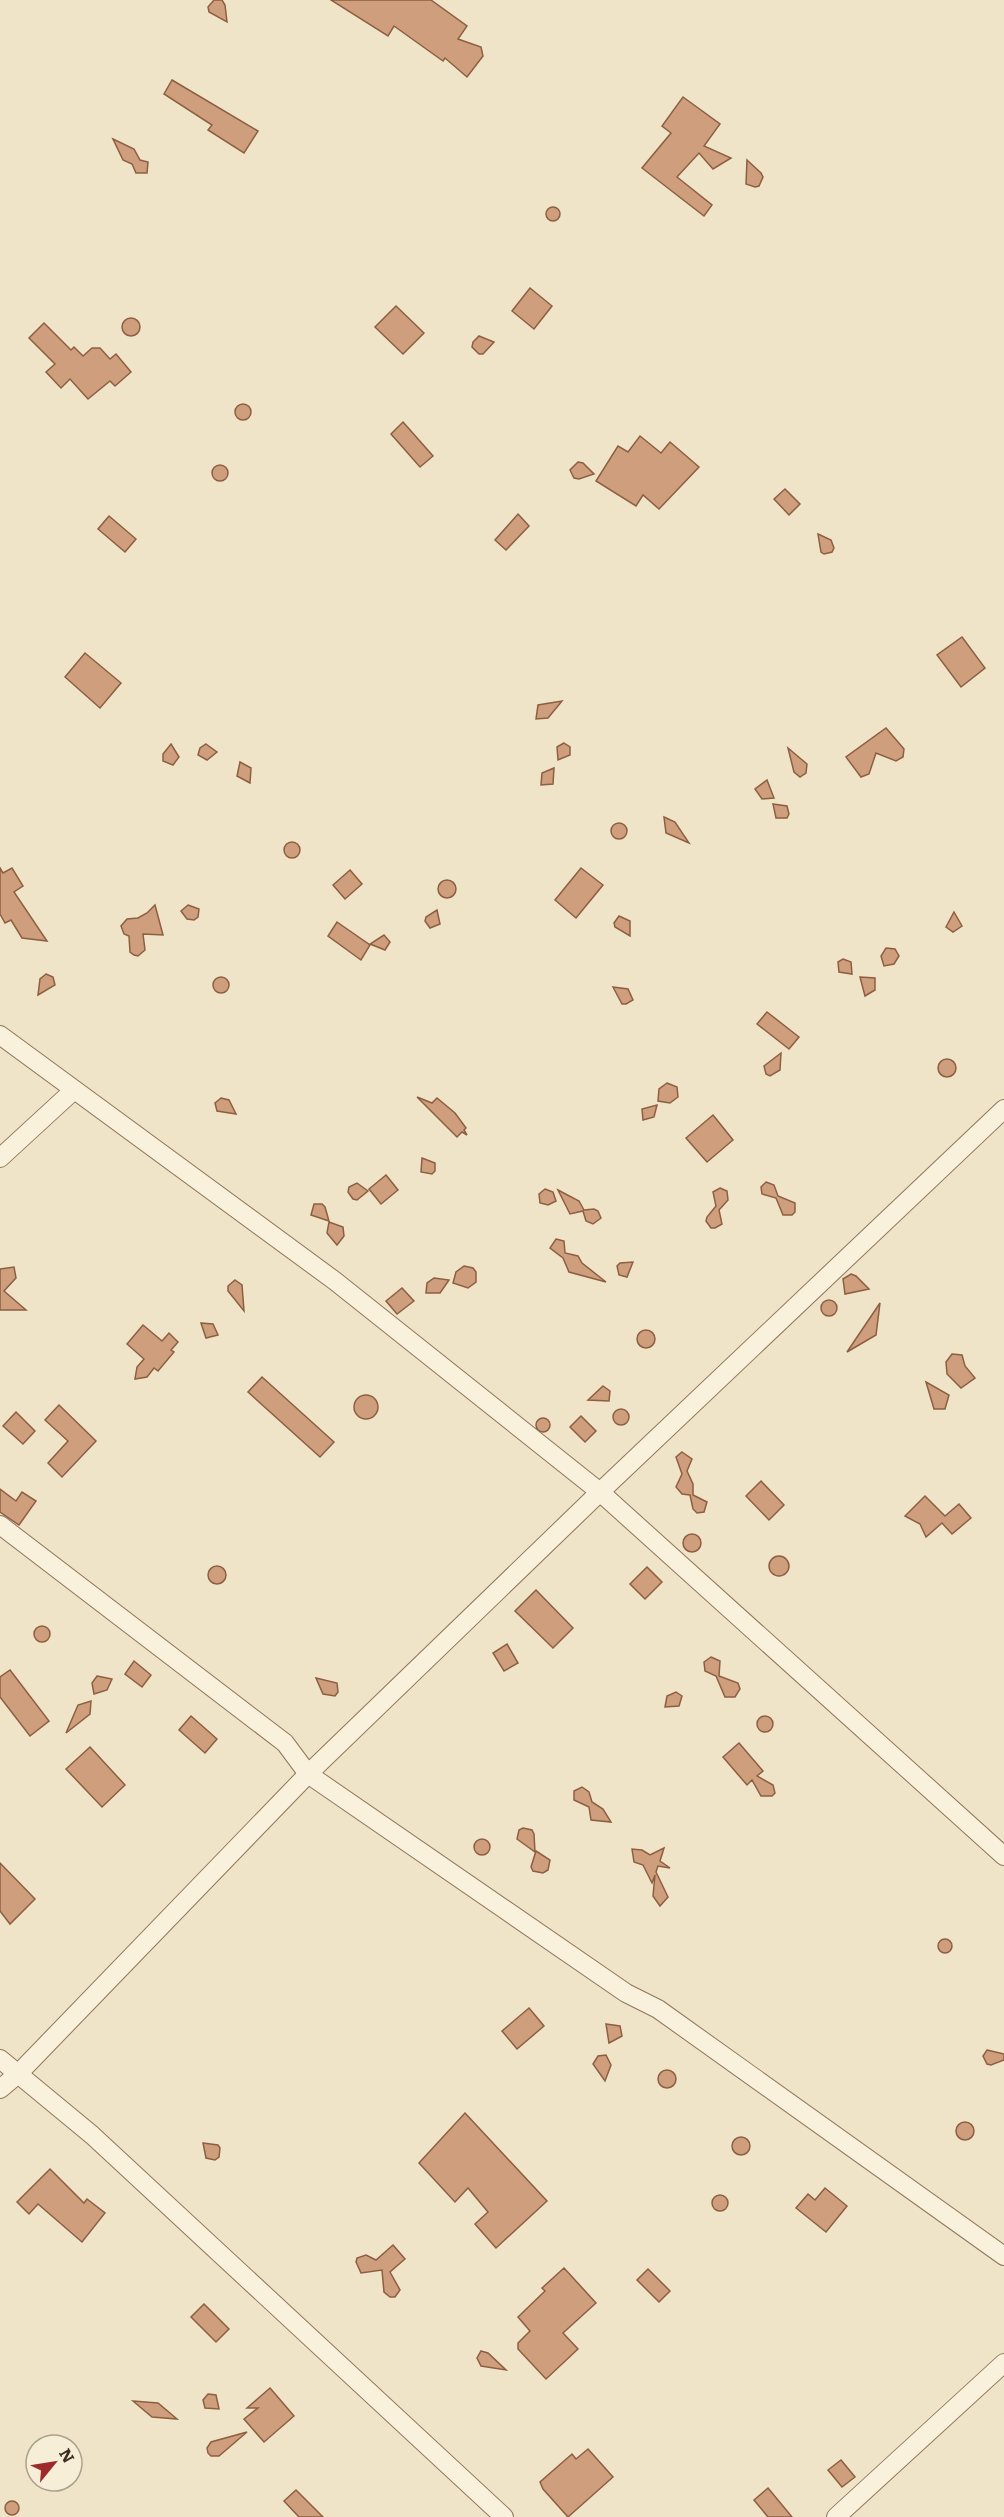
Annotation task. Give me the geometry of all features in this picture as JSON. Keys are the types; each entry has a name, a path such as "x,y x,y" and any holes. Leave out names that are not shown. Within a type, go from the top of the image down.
{"street":[{"path":"0,1035 335,1281 600,1492 1004,1856"},
{"path":"0,1158 74,1090"},
{"path":"0,2089 18,2074 308,1774 600,1492 1004,1109"},
{"path":"0,1525 285,1743 308,1774 626,1993 658,2010 1004,2256"},
{"path":"0,2059 92,2135 504,2517"},
{"path":"836,2517 1004,2363"}],"building":[{"path":"214,0 222,0 225,5 227,22 209,12 208,7"},
{"path":"331,0 431,0 467,26 458,39 481,47 483,56 467,77 445,58 443,61 394,26 388,36"},
{"path":"172,80 258,131 244,153 208,130 212,125 164,94"},
{"path":"683,97 720,124 704,146 731,158 713,169 699,153 677,177 712,205 704,216 642,168 671,133 662,126"},
{"path":"113,139 134,149 140,160 148,162 147,173 136,173 132,164 123,160"},
{"path":"747,160 763,177 759,186 746,184"},
{"path":"550,207 556,207 560,214 556,221 550,221 546,217 546,211"},
{"path":"530,288 552,306 534,329 512,311"},
{"path":"396,306 424,333 403,354 375,327"},
{"path":"131,318 137,321 140,327 137,333 131,336 125,333 122,327 125,321"},
{"path":"44,323 71,350 74,347 83,356 92,348 100,348 110,359 116,354 131,372 115,386 110,381 88,399 70,379 61,388 46,372 55,364 29,338"},
{"path":"479,336 494,342 483,354 479,354 472,347 473,342"},
{"path":"243,404 249,406 251,412 249,418 243,420 237,418 235,412 237,406"},
{"path":"403,422 433,456 420,467 391,434"},
{"path":"640,436 661,453 670,442 699,467 659,509 643,495 636,506 596,481 618,446 628,452"},
{"path":"578,462 583,463 594,474 579,479 574,478 570,470"},
{"path":"217,465 223,465 228,473 226,479 217,481 212,476 212,470"},
{"path":"785,489 800,504 789,515 774,499"},
{"path":"518,514 529,526 506,550 495,540"},
{"path":"109,516 136,539 125,552 98,529"},
{"path":"818,534 831,540 834,548 832,552 824,554 821,552"},
{"path":"962,637 985,668 961,687 937,655"},
{"path":"85,653 121,683 100,708 65,677"},
{"path":"562,701 548,718 536,719 538,705"},
{"path":"886,728 904,749 903,757 896,761 876,753 869,774 861,777 846,757"},
{"path":"564,743 570,747 570,755 558,760 557,747"},
{"path":"171,744 179,757 173,765 163,761 163,754"},
{"path":"206,744 217,752 207,760 198,755 200,748"},
{"path":"788,748 807,764 806,773 800,777 794,772"},
{"path":"240,762 251,768 250,783 237,776"},
{"path":"554,768 553,784 541,785 542,773"},
{"path":"767,780 774,798 762,799 755,789"},
{"path":"773,804 787,806 789,814 787,818 776,818"},
{"path":"664,817 675,822 689,843 666,833"},
{"path":"619,823 625,825 627,831 625,837 619,839 613,837 611,831 613,825"},
{"path":"289,842 295,842 300,850 298,856 289,858 284,853 284,847"},
{"path":"0,868 3,873 12,868 23,886 14,892 47,941 22,938 11,920 5,923 0,914"},
{"path":"581,868 603,885 576,918 555,900"},
{"path":"350,870 362,884 345,899 333,885"},
{"path":"447,880 453,883 456,889 453,895 447,898 441,895 438,889 441,883"},
{"path":"155,905 163,935 143,934 145,950 138,956 134,955 130,952 129,936 124,934 121,926 127,919 138,918"},
{"path":"188,905 199,909 198,917 194,920 187,919 181,911"},
{"path":"437,910 440,924 430,928 425,921 426,917"},
{"path":"954,912 962,926 953,932 946,927"},
{"path":"619,916 630,921 630,936 615,927 614,923"},
{"path":"337,922 370,945 361,960 328,936"},
{"path":"384,935 390,942 385,950 370,944"},
{"path":"886,948 895,949 899,956 894,964 884,966 881,956"},
{"path":"843,959 851,962 852,974 839,972 838,962"},
{"path":"46,974 53,977 55,985 38,995 40,979"},
{"path":"221,977 229,985 221,993 213,985"},
{"path":"860,977 875,978 875,990 865,996"},
{"path":"613,987 628,989 633,1000 622,1004"},
{"path":"767,1012 799,1037 789,1049 757,1024"},
{"path":"781,1053 780,1070 770,1076 766,1074 764,1066"},
{"path":"947,1059 953,1062 956,1068 953,1074 947,1077 941,1074 938,1068 941,1062"},
{"path":"667,1083 677,1087 678,1097 670,1103 658,1101 659,1089"},
{"path":"417,1097 432,1103 437,1098 455,1113 466,1128 464,1130 467,1135 462,1132 457,1137"},
{"path":"221,1098 229,1100 236,1114 217,1111 215,1103"},
{"path":"657,1105 654,1117 643,1120 642,1109"},
{"path":"713,1115 733,1140 707,1162 686,1138"},
{"path":"422,1158 435,1163 435,1171 432,1174 421,1172"},
{"path":"386,1175 398,1190 381,1204 369,1189"},
{"path":"766,1182 774,1185 778,1196 795,1203 795,1212 792,1215 783,1215 776,1198 762,1194 761,1187"},
{"path":"357,1183 368,1191 357,1200 353,1199 348,1192 349,1187"},
{"path":"720,1188 727,1191 728,1200 719,1210 722,1224 711,1228 706,1221 716,1206 713,1192"},
{"path":"545,1189 553,1192 556,1201 548,1205 540,1203 539,1194"},
{"path":"558,1190 579,1201 584,1210 598,1211 601,1218 593,1224 586,1221 583,1211 570,1214"},
{"path":"314,1204 322,1204 325,1207 329,1221 311,1215"},
{"path":"329,1222 343,1227 344,1236 337,1245 327,1233"},
{"path":"556,1239 564,1241 565,1253 578,1256 582,1263 606,1282 569,1272 563,1258 550,1248"},
{"path":"633,1262 627,1277 619,1275 617,1266 620,1263"},
{"path":"464,1266 473,1268 476,1272 476,1282 468,1288 453,1283 456,1272"},
{"path":"14,1267 16,1278 4,1291 26,1310 0,1310 0,1269"},
{"path":"851,1274 869,1289 845,1294 843,1279"},
{"path":"434,1278 449,1280 440,1293 426,1293 427,1283"},
{"path":"235,1280 242,1285 244,1311 228,1291 228,1286"},
{"path":"402,1288 414,1301 397,1314 386,1301"},
{"path":"826,1300 832,1300 837,1308 835,1314 826,1316 821,1311 821,1305"},
{"path":"880,1303 876,1335 847,1352"},
{"path":"201,1323 213,1324 218,1335 206,1338"},
{"path":"143,1325 162,1341 169,1333 178,1342 171,1350 174,1352 158,1371 154,1368 147,1377 135,1379 137,1367 144,1359 127,1344"},
{"path":"646,1330 652,1333 655,1339 652,1345 646,1348 640,1345 637,1339 640,1333"},
{"path":"952,1354 962,1355 965,1366 975,1378 961,1388 947,1374 946,1362"},
{"path":"262,1377 334,1442 320,1457 248,1392"},
{"path":"926,1382 949,1395 945,1409 934,1409"},
{"path":"603,1386 610,1391 609,1401 588,1400"},
{"path":"366,1395 371,1396 377,1402 377,1412 371,1418 366,1419 361,1418 355,1412 354,1407 355,1402 361,1396"},
{"path":"59,1405 96,1441 62,1477 48,1463 68,1441 45,1420"},
{"path":"621,1409 629,1417 621,1425 613,1417"},
{"path":"16,1412 35,1431 23,1444 3,1426"},
{"path":"581,1416 596,1431 585,1442 570,1427"},
{"path":"540,1418 546,1418 550,1425 546,1432 540,1432 536,1428 536,1422"},
{"path":"682,1452 692,1459 687,1471 693,1484 693,1495 707,1502 704,1512 697,1513 693,1509 690,1495 682,1494 676,1487 682,1474 676,1457"},
{"path":"761,1481 784,1505 769,1520 746,1496"},
{"path":"0,1489 16,1501 22,1492 36,1501 19,1525 0,1512"},
{"path":"925,1496 945,1516 959,1504 971,1518 952,1534 942,1523 926,1537 920,1524 905,1516"},
{"path":"692,1534 698,1537 701,1543 698,1549 692,1552 686,1549 683,1543 686,1537"},
{"path":"779,1556 786,1559 789,1566 786,1573 779,1576 772,1573 769,1566 772,1559"},
{"path":"217,1566 223,1569 226,1575 223,1581 217,1584 211,1581 208,1575 211,1569"},
{"path":"647,1567 662,1582 645,1599 630,1584"},
{"path":"536,1590 573,1628 553,1648 515,1611"},
{"path":"39,1626 45,1626 50,1634 48,1640 39,1642 34,1637 34,1631"},
{"path":"507,1644 518,1663 504,1671 493,1653"},
{"path":"711,1657 720,1661 719,1676 738,1683 740,1689 735,1697 725,1697 716,1676 705,1671 704,1662"},
{"path":"134,1661 151,1675 142,1687 125,1674"},
{"path":"10,1670 49,1721 30,1736 0,1697 0,1677"},
{"path":"97,1676 112,1679 107,1690 94,1694 92,1683"},
{"path":"316,1678 337,1683 338,1692 335,1696 323,1694"},
{"path":"676,1692 682,1696 679,1706 665,1707 667,1696"},
{"path":"91,1701 90,1714 66,1733 78,1705"},
{"path":"191,1716 217,1739 205,1753 179,1730"},
{"path":"762,1716 768,1716 773,1724 771,1730 762,1732 757,1727 757,1721"},
{"path":"739,1743 763,1771 757,1776 773,1785 775,1793 772,1796 761,1796 752,1780 747,1785 723,1757"},
{"path":"90,1747 125,1785 102,1807 66,1769"},
{"path":"582,1787 589,1792 592,1802 603,1809 611,1822 591,1820 589,1807 574,1800 574,1791"},
{"path":"523,1828 532,1830 534,1834 535,1852 517,1839 519,1830"},
{"path":"479,1839 485,1839 490,1847 488,1853 479,1855 474,1850 474,1844"},
{"path":"664,1848 660,1861 670,1868 658,1866 656,1872 668,1897 660,1906 653,1896 655,1875 652,1883 643,1865 634,1862 632,1849 642,1850 650,1855"},
{"path":"536,1851 550,1860 548,1870 543,1873 533,1871 531,1867"},
{"path":"0,1863 35,1899 10,1924 0,1911"},
{"path":"942,1939 948,1939 952,1946 948,1953 942,1953 938,1949 938,1943"},
{"path":"529,2008 544,2026 517,2049 502,2031"},
{"path":"606,2024 620,2026 622,2036 609,2043"},
{"path":"987,2050 1004,2054 1004,2060 991,2065 987,2064 983,2056"},
{"path":"606,2055 611,2065 605,2081 593,2064 598,2056"},
{"path":"667,2070 673,2073 676,2079 673,2085 667,2088 661,2085 658,2079 661,2073"},
{"path":"465,2113 547,2201 496,2248 475,2224 488,2212 468,2188 455,2202 419,2163"},
{"path":"965,2122 971,2125 974,2131 971,2137 965,2140 959,2137 956,2131 959,2125"},
{"path":"741,2137 747,2140 750,2146 747,2152 741,2155 735,2152 732,2146 735,2140"},
{"path":"203,2143 218,2145 219,2157 215,2160 206,2158"},
{"path":"50,2169 84,2203 87,2199 105,2213 82,2242 38,2204 29,2214 17,2202"},
{"path":"825,2188 847,2206 826,2232 796,2208 808,2194 815,2200"},
{"path":"720,2195 726,2197 728,2203 726,2209 720,2211 714,2209 712,2203 714,2197"},
{"path":"393,2245 405,2259 390,2272 400,2290 395,2297 390,2297 384,2292 382,2270 361,2273 356,2262 357,2258 366,2255 376,2260"},
{"path":"564,2268 596,2303 563,2333 578,2349 546,2379 518,2349 518,2343 530,2331 518,2317 545,2291 542,2288"},
{"path":"648,2269 670,2291 659,2302 637,2280"},
{"path":"204,2304 229,2329 216,2342 191,2317"},
{"path":"481,2351 488,2353 506,2370 481,2366 477,2358"},
{"path":"270,2388 294,2416 264,2442 244,2419 258,2408 247,2408"},
{"path":"208,2394 216,2395 219,2409 205,2408 203,2400"},
{"path":"133,2401 158,2403 177,2419 152,2417"},
{"path":"247,2432 219,2456 211,2456 208,2453 207,2448 211,2442"},
{"path":"588,2449 613,2477 568,2517 543,2489 540,2482 572,2454 576,2459"},
{"path":"841,2460 855,2477 842,2487 828,2470"},
{"path":"768,2488 792,2517 768,2517 754,2500"},
{"path":"296,2490 323,2517 299,2517 284,2501"},
{"path":"9,2501 15,2501 19,2508 15,2515 9,2515 5,2511 5,2505"}]}
